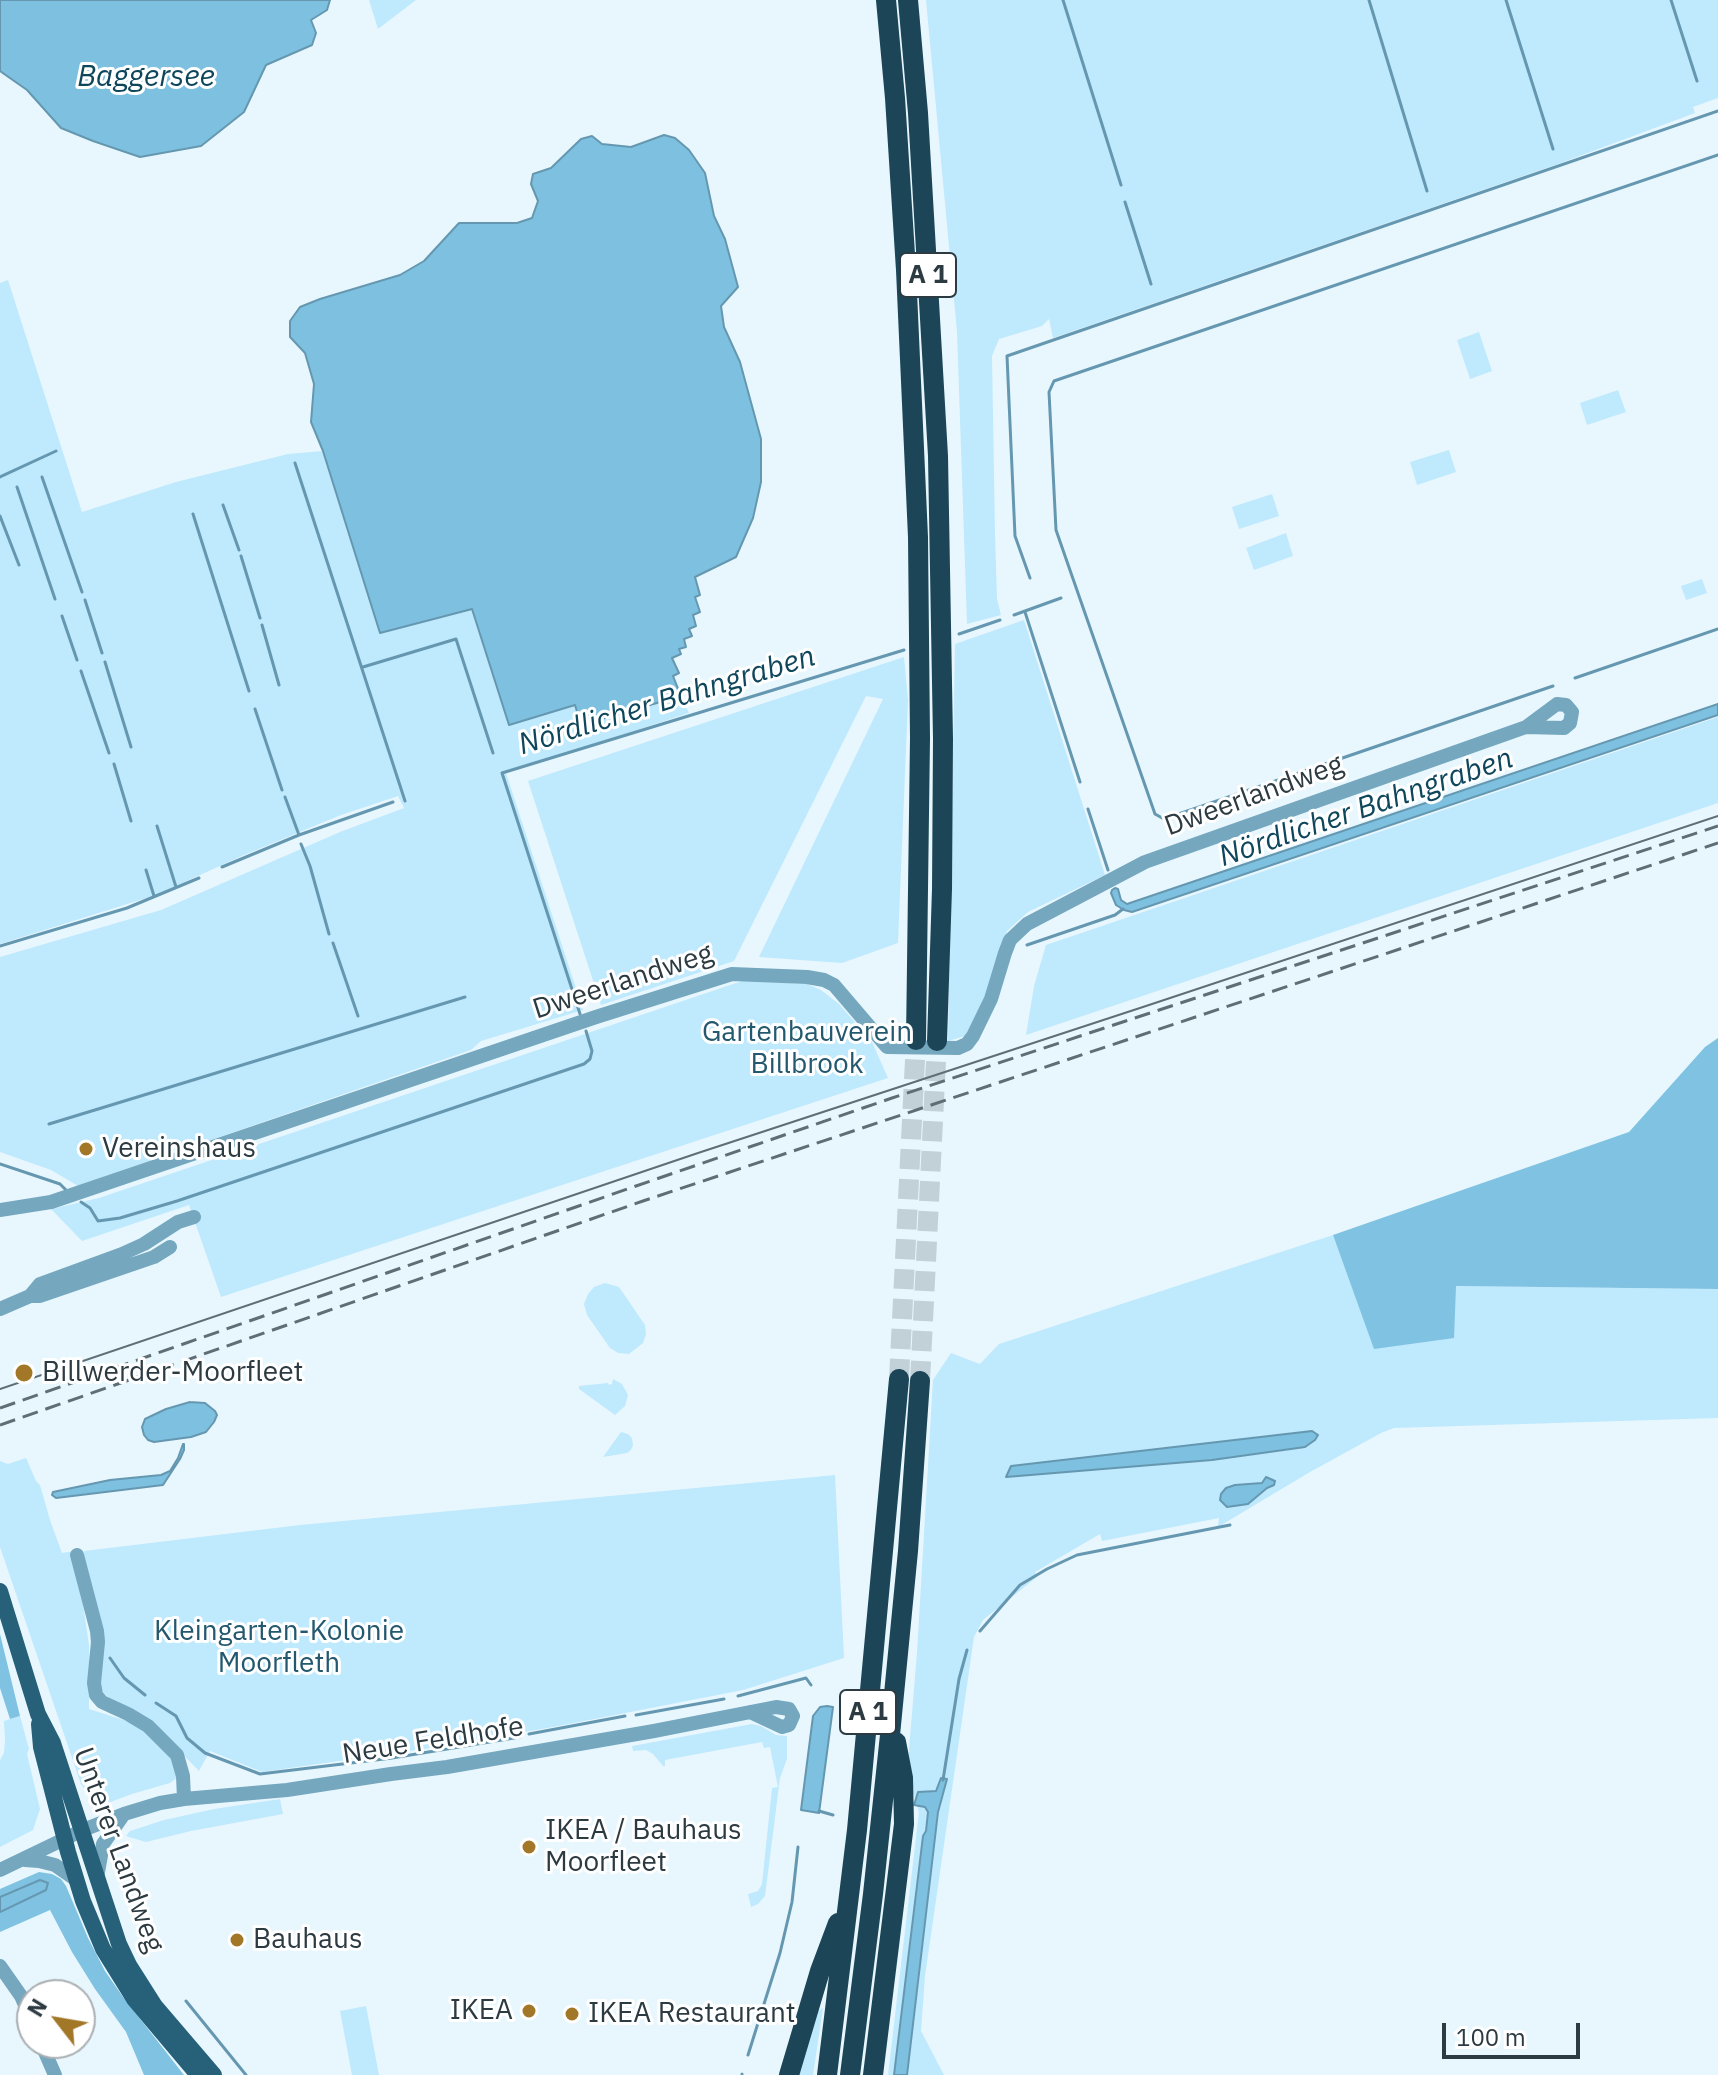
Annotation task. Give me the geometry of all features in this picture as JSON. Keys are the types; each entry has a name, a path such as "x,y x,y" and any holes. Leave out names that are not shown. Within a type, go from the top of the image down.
{"highway":[{"name":"A 1","path":"886,0 906,270 918,537 920,738 916,1040"},
{"name":"A 1","path":"908,0 920,144 938,456 943,754 937,1041"},
{"name":"A 1","path":"827,2075 851,1889 899,1379"},
{"name":"A 1","path":"850,2075 892,1719 920,1381"},
{"path":"873,2075 904,1824 903,1778 892,1719"},
{"path":"789,2075 820,1971 851,1889"}],"main road":[{"name":"Unterer Landweg","path":"0,1591 38,1714 53,1743 109,1917 129,1965 155,2006 214,2075"},
{"name":"Unterer Landweg","path":"38,1714 41,1747 75,1879 103,1949 134,1999 198,2075"},
{"path":"64,1839 81,1863 109,1917"}],"street":[{"name":"Dweerlandweg","path":"0,1210 61,1199 732,974 824,980 834,985 887,1047 958,1048 967,1044 973,1036 991,999 1010,940 1027,924 1145,862 1526,727"},
{"path":"30,1296 40,1284 122,1254 178,1222 194,1217"},
{"path":"0,1309 30,1296 40,1296 154,1257 170,1247"},
{"path":"77,1555 97,1631 96,1695 102,1702 148,1726 177,1755 183,1776 184,1799"},
{"name":"Neue Feldhofe","path":"0,1870 124,1814 184,1799 287,1790 447,1767 750,1712"},
{"path":"97,1878 103,1844 124,1814"},
{"path":"21,1860 55,1865 75,1879"},
{"path":"0,1966 16,1989"}],"green space":[{"path":"369,0 416,0 378,29"},
{"path":"926,0 1718,0 1718,98 1693,107 1695,113 1558,164 1053,338 1049,319 1042,326 999,339 992,356 997,599 1001,615 967,624 957,332"},
{"path":"8,280 82,512 176,482 288,454 323,451 380,633 472,609 575,705 581,724 681,696 689,713 506,773 583,1010 481,1041 471,1050 78,1186 51,1170 0,1152 0,957 161,910 340,832 404,808 398,796 341,815 156,895 0,944 0,283"},
{"path":"1479,332 1492,371 1470,379 1457,340"},
{"path":"1618,390 1626,412 1587,425 1580,403"},
{"path":"1449,450 1456,472 1417,485 1410,462"},
{"path":"1272,494 1279,516 1239,529 1232,507"},
{"path":"1286,533 1293,556 1254,570 1246,548"},
{"path":"1702,579 1707,593 1686,600 1681,586"},
{"path":"1024,620 1105,875 1028,912 1007,931 986,1002 965,1036 948,1041 955,644"},
{"path":"904,657 908,700 898,943 842,963 759,957 883,699 866,696 734,961 601,1005 528,781"},
{"path":"1718,717 1718,803 1026,1035 1034,986 1046,945"},
{"name":"Gartenbauverein Billbrook","path":"742,981 807,984 821,990 839,1004 872,1042 888,1078 221,1297 189,1205 82,1241 51,1209 99,1198"},
{"path":"1333,1235 1375,1349 1455,1286 1718,1289 1718,1418 1394,1428 1310,1472 1218,1527 1219,1518 1102,1541 1100,1534 1035,1572 1037,1577 983,1620 974,1637 925,1976 921,2031 944,2075 888,2075 919,1812 907,1773 933,1380 951,1353 980,1364 999,1344"},
{"path":"605,1283 619,1287 645,1325 643,1343 629,1354 610,1348 587,1315 584,1304 588,1294 594,1287"},
{"path":"613,1379 622,1384 628,1395 625,1406 615,1415 579,1389 579,1386 609,1385"},
{"path":"621,1432 632,1438 631,1450 603,1457"},
{"path":"26,1458 40,1485 62,1553 75,1551 89,1645 89,1709 133,1723 154,1736 174,1761 178,1777 170,1783 97,1807 81,1784 0,1547 0,1461 8,1464"},
{"name":"Kleingarten-Kolonie Moorfleth","path":"835,1475 844,1658 743,1690 430,1748 262,1772 210,1751 199,1771 157,1728 102,1691 84,1551 300,1525"},
{"path":"20,1716 40,1809 33,1830 0,1847 0,1760 4,1753 4,1721"},
{"path":"752,1724 776,1735 787,1736 787,1759 780,1778 765,1896 751,1907 748,1894 758,1891 762,1884 772,1788 778,1787 770,1747 764,1748 762,1742 665,1760 663,1766 653,1754 646,1750 633,1751 632,1746"},
{"path":"280,1799 283,1814 146,1842 126,1836 130,1831 164,1820"},
{"path":"366,2006 379,2075 352,2075 340,2011"},
{"path":"823,2008 813,2075 795,2075 812,2015"}],"shaded area":[{"path":"1718,1038 1718,1289 1456,1286 1454,1338 1374,1349 1333,1235 1629,1132 1705,1047"},
{"path":"0,1634 20,1716 10,1719 0,1688"},
{"path":"39,1872 61,1879 105,1971 184,2075 144,2075 126,2032 96,1990 96,1979 89,1979 50,1910 0,1932 0,1912 22,1902 40,1880 0,1897 0,1889"}],"water":[{"name":"Baggersee","path":"0,0 330,0 327,10 311,20 316,33 312,45 266,65 244,112 201,146 140,157 61,128 27,90 0,71"},
{"path":"664,135 675,138 689,150 705,173 714,216 725,239 738,287 721,306 724,327 740,362 761,439 761,482 753,518 736,557 695,577 700,595 695,597 700,612 693,615 696,626 689,629 692,636 684,639 686,647 679,649 681,654 672,658 679,673 673,676 681,696 581,725 575,705 509,725 472,609 380,633 311,422 314,384 305,353 290,337 290,321 300,307 400,275 424,261 459,223 517,223 532,218 538,201 531,184 533,174 551,168 581,139 592,136 602,144 631,147"},
{"path":"1718,704 1718,715 1132,912 1116,905 1111,893 1118,889 1121,900 1127,904"},
{"path":"190,1402 205,1403 215,1411 214,1422 206,1432 191,1437 154,1442 148,1440 142,1427 145,1419"},
{"path":"1312,1431 1318,1435 1305,1447 1212,1460 1006,1477 1011,1466"},
{"path":"183,1444 180,1459 163,1485 56,1498 52,1495 53,1492 110,1480 161,1475 170,1471"},
{"path":"1266,1477 1275,1481 1274,1485 1248,1504 1227,1507 1220,1500 1226,1488 1262,1483"},
{"path":"820,1707 833,1707 819,1813 801,1810 813,1716"},
{"path":"941,1778 947,1779 938,1812 907,2075 894,2075 928,1812 925,1807 914,1805 918,1792 936,1791"},
{"path":"40,1880 48,1883 46,1890 0,1912 0,1897"}],"waterway":[{"path":"1063,0 1121,185"},
{"path":"1369,0 1427,191"},
{"path":"1506,0 1553,149"},
{"path":"1671,0 1697,81"},
{"path":"1030,578 1015,536 1007,356 1718,111"},
{"path":"1553,686 1164,819 1155,814 1056,530 1049,392 1054,381 1718,155"},
{"path":"1125,202 1151,284"},
{"path":"0,477 56,451"},
{"path":"295,463 405,801"},
{"path":"42,477 82,592"},
{"path":"17,487 55,599"},
{"path":"223,505 239,550"},
{"path":"193,514 249,691"},
{"path":"0,516 19,565"},
{"path":"241,556 260,618"},
{"path":"1014,615 1061,598"},
{"path":"85,600 102,653"},
{"path":"1025,612 1080,782"},
{"path":"62,616 77,660"},
{"path":"959,634 1000,620"},
{"path":"262,625 279,685"},
{"path":"1575,678 1718,629"},
{"path":"363,667 456,639 493,753"},
{"name":"Nördlicher Bahngraben","path":"580,1014 502,773 904,650"},
{"path":"105,662 131,747"},
{"path":"81,671 109,753"},
{"path":"255,709 282,790"},
{"path":"114,764 131,821"},
{"path":"285,797 299,835"},
{"path":"222,867 299,835 393,802"},
{"path":"1088,809 1108,870"},
{"path":"157,826 176,887"},
{"path":"301,844 329,934"},
{"path":"146,870 154,896"},
{"path":"0,946 127,908 199,878"},
{"name":"Nördlicher Bahngraben","path":"1027,945 1115,915 1123,909"},
{"path":"333,943 358,1016"},
{"path":"49,1124 465,997"},
{"name":"Nördlicher Bahngraben","path":"81,1202 90,1208 98,1221 120,1218 584,1064 590,1059 592,1051 586,1031"},
{"path":"0,1164 60,1184 66,1190"},
{"path":"980,1631 1020,1585 1077,1555 1230,1525"},
{"path":"943,1780 959,1679 967,1650"},
{"path":"110,1658 124,1678 145,1695"},
{"path":"738,1696 806,1678 811,1685"},
{"path":"636,1715 724,1699"},
{"path":"156,1703 176,1716 187,1738 205,1753 260,1774 392,1758 520,1737"},
{"path":"529,1734 625,1716"},
{"path":"819,1811 833,1815"},
{"path":"748,2055 780,1953 792,1902 798,1847"},
{"path":"186,2001 246,2075"}],"tunnel":[{"path":"899,1379 916,1040"},
{"path":"920,1381 937,1041"}],"tram line":[{"path":"0,1389 698,1153 1718,816"}],"railway":[{"path":"0,1408 892,1098 1718,826"},
{"path":"0,1425 643,1201 1718,843"}],"place":[{"name":"Vereinshaus","path":"86,1149"},
{"name":"Billwerder-Moorfleet","path":"24,1373"},
{"name":"IKEA / Bauhaus Moorfleet","path":"529,1847"},
{"name":"Bauhaus","path":"237,1940"},
{"name":"IKEA","path":"529,2011"},
{"name":"IKEA Restaurant","path":"572,2014"}]}
